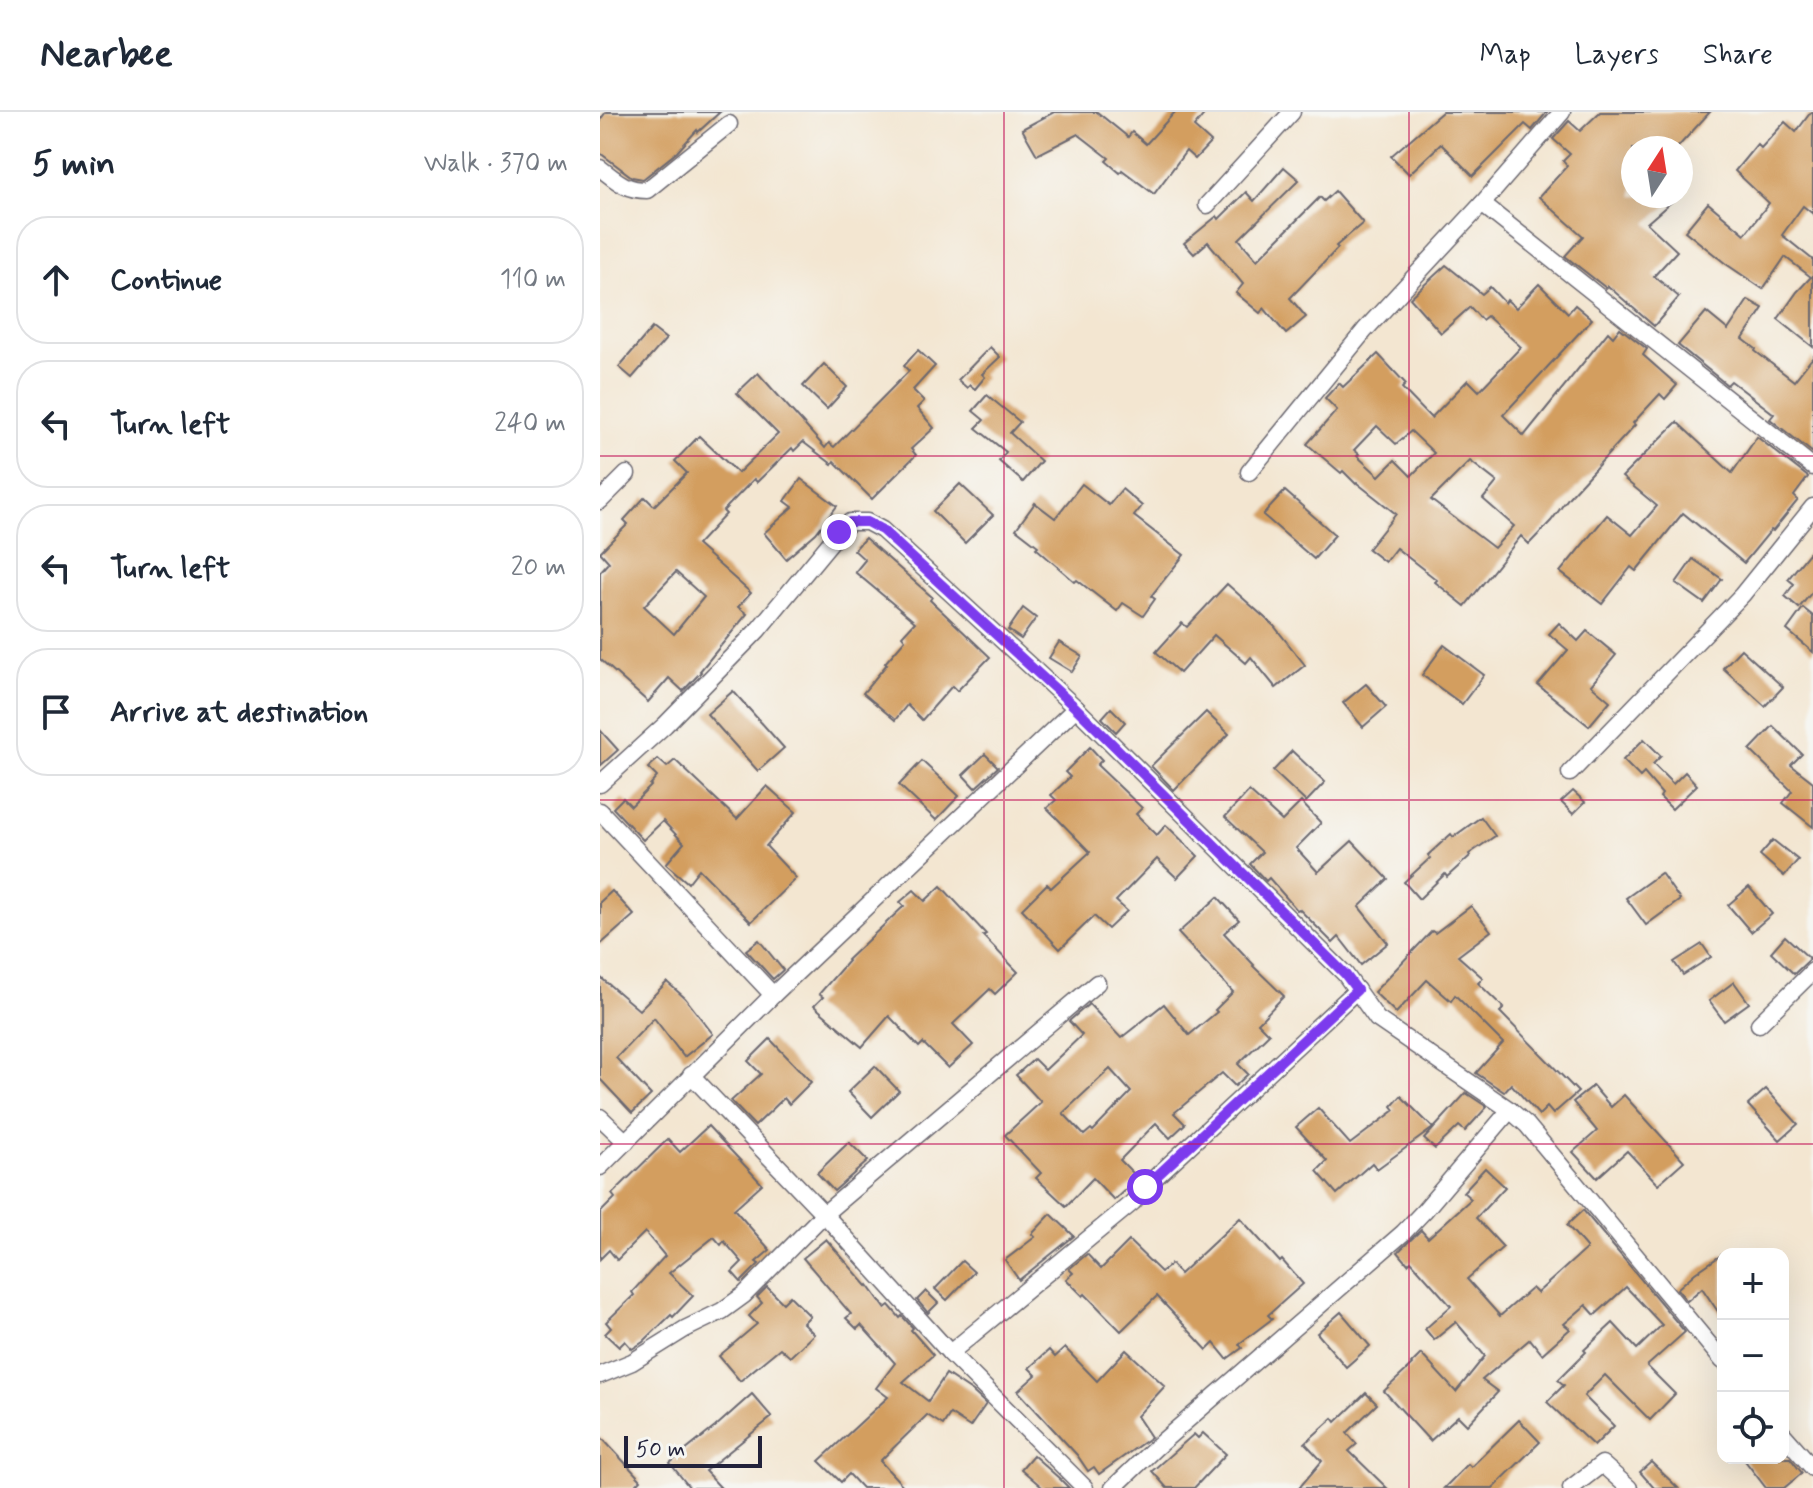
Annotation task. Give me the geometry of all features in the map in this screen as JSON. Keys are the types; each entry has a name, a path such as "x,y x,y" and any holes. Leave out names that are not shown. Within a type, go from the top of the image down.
{"street":[{"path":"1207,205 1292,112"},
{"path":"1249,472 1365,330 1562,112"},
{"path":"600,168 633,190 647,190 729,124"},
{"path":"1482,204 1813,467"},
{"path":"600,501 627,474"},
{"path":"1570,773 1742,595 1813,507"},
{"path":"600,784 665,725 758,630 839,532 850,522 867,522 882,530 1076,708 1345,974 1377,1019 1510,1110 1527,1125 1717,1354"},
{"path":"600,1167 773,995 1076,708"},
{"path":"600,811 773,995"},
{"path":"1759,1024 1813,971"},
{"path":"600,1375 632,1362 685,1329 722,1311 744,1295 824,1214 1097,983"},
{"path":"950,1353 1133,1202 1145,1187 1357,990"},
{"path":"691,1075 824,1214 950,1353 1085,1488"},
{"path":"1113,1488 1403,1233 1510,1110"},
{"path":"600,1117 626,1142"},
{"path":"1789,1441 1813,1468"},
{"path":"1571,1488 1602,1464 1629,1488"}],"building":[{"path":"606,112 720,112 643,179 632,177 600,153 600,120"},
{"path":"1054,112 1097,112 1128,137 1132,132 1146,144 1175,112 1206,112 1194,127 1211,142 1195,159 1186,151 1154,194 1122,170 1120,173 1106,161 1109,158 1078,134 1037,155 1022,129"},
{"path":"1442,112 1547,112 1532,130 1525,124 1473,176 1441,144 1409,174 1391,156"},
{"path":"1600,112 1710,112 1688,136 1621,136 1621,208 1664,208 1647,223 1677,251 1654,276 1679,297 1654,326 1608,286 1606,288 1565,256 1583,236 1539,197 1567,166 1563,161 1570,154 1553,139 1569,121 1580,131"},
{"path":"1811,112 1813,214 1803,206 1782,235 1813,260 1813,347 1778,319 1811,277 1785,257 1763,289 1685,231 1708,203 1745,234 1769,203 1735,171 1757,144 1761,148 1785,122 1796,132"},
{"path":"1284,167 1299,180 1239,239 1257,260 1320,197 1324,201 1335,191 1363,223 1336,246 1338,248 1290,298 1306,317 1286,334 1264,308 1260,313 1236,293 1243,284 1208,242 1194,254 1184,243 1217,216 1219,219 1246,192 1254,201"},
{"path":"1446,265 1482,294 1490,287 1505,303 1507,300 1516,308 1539,284 1568,313 1575,305 1592,319 1503,415 1524,436 1608,332 1613,337 1620,328 1647,349 1643,355 1677,385 1665,399 1660,394 1633,423 1635,425 1529,544 1521,536 1465,606 1396,548 1385,562 1368,549 1396,514 1307,444 1337,410 1325,398 1339,383 1343,387 1378,354 1406,384 1402,388 1431,418 1468,380 1479,391 1521,347 1487,316 1482,320 1470,307 1441,333 1410,298","holes":["1377,426 1396,444 1411,431 1434,453 1411,476 1395,460 1379,476 1354,450","1470,461 1497,482 1483,499 1514,526 1494,548 1431,500"]},
{"path":"1748,300 1763,308 1743,339 1755,351 1794,381 1813,357 1813,453 1770,419 1774,414 1731,381 1727,385 1678,345 1706,312 1728,330"},
{"path":"652,328 666,339 632,378 619,367"},
{"path":"990,347 1000,357 982,374 985,377 975,389 970,385 967,388 958,380"},
{"path":"918,350 935,366 913,390 924,401 917,408 934,428 911,449 916,455 872,499 834,461 832,464 803,442 794,451 792,448 757,482 754,479 723,511 726,514 697,545 751,593 738,607 747,614 683,691 669,678 648,702 600,659 600,572 609,562 600,552 628,524 624,520 645,497 654,506 687,473 675,461 699,436 738,473 778,434 737,393 758,373 825,448 829,443 834,447 909,371 904,366","holes":["676,572 704,597 674,634 644,606"]},
{"path":"824,364 847,387 827,409 803,386"},
{"path":"987,395 1020,422 1010,433 1041,461 1023,482 999,461 1006,452 976,428 984,420 973,411"},
{"path":"1677,422 1732,473 1757,437 1808,477 1794,496 1798,500 1744,563 1683,513 1636,571 1631,567 1602,604 1560,572 1607,515 1632,535 1657,506 1622,477"},
{"path":"801,479 837,506 816,533 786,559 764,533 793,507 785,501"},
{"path":"960,484 993,515 965,543 933,511"},
{"path":"1082,484 1109,505 1122,489 1142,506 1134,516 1184,555 1151,596 1155,599 1143,616 1123,603 1117,611 1077,580 1075,582 1016,529 1035,503 1055,518"},
{"path":"1285,491 1335,535 1314,559 1263,515"},
{"path":"865,538 932,597 930,600 990,657 957,691 952,686 922,720 907,705 895,720 863,693 905,640 902,636 915,622 855,572 865,560 854,550"},
{"path":"1813,548 1813,591 1799,608 1785,596 1794,584 1788,579"},
{"path":"1693,559 1722,579 1704,603 1676,583"},
{"path":"1227,584 1274,626 1305,665 1276,688 1251,657 1246,663 1214,635 1180,673 1156,652 1182,623 1187,627"},
{"path":"1023,608 1036,618 1021,639 1008,630"},
{"path":"1803,608 1813,616 1813,652 1787,630"},
{"path":"1559,623 1578,641 1587,631 1616,655 1591,685 1610,701 1589,726 1538,685 1568,650 1549,634"},
{"path":"1059,642 1082,656 1072,672 1049,658"},
{"path":"1444,645 1484,675 1462,704 1422,675"},
{"path":"1741,649 1783,687 1765,706 1723,668"},
{"path":"1366,684 1386,707 1363,727 1343,703"},
{"path":"733,691 784,748 758,771 707,714"},
{"path":"1111,708 1125,722 1116,732 1102,718"},
{"path":"1206,712 1229,734 1174,790 1151,766"},
{"path":"1773,726 1802,754 1791,765 1813,782 1813,827 1783,803 1792,791 1750,750"},
{"path":"600,730 618,750 600,766"},
{"path":"1644,739 1661,756 1653,764 1673,784 1685,772 1697,785 1672,809 1644,773 1640,777 1623,760"},
{"path":"1090,747 1102,760 1097,765 1142,808 1136,814 1157,835 1166,825 1198,856 1177,878 1157,859 1116,901 1127,911 1108,929 1094,916 1060,949 1022,909 1047,884 1051,888 1090,852 1047,808 1056,800 1051,795 1070,777 1065,772"},
{"path":"1292,751 1325,782 1306,802 1273,771"},
{"path":"985,754 998,767 975,788 963,775"},
{"path":"658,759 667,767 675,760 737,819 767,786 796,812 766,846 796,878 751,922 699,869 688,883 666,864 684,843 663,821 643,840 613,808 623,798 631,806 651,786 657,777 648,768"},
{"path":"922,761 959,796 936,820 899,785"},
{"path":"1249,791 1282,821 1301,802 1321,823 1296,848 1318,872 1352,841 1388,879 1359,907 1388,943 1361,965 1339,937 1333,943 1297,910 1269,878 1266,881 1250,864 1262,852 1225,817"},
{"path":"1573,791 1585,802 1573,814 1561,802"},
{"path":"1481,817 1495,836 1469,854 1419,899 1404,882 1451,834 1453,837"},
{"path":"1773,840 1798,860 1784,876 1760,855"},
{"path":"1661,873 1680,900 1646,925 1626,898"},
{"path":"941,886 1018,972 995,994 990,989 953,1024 973,1045 948,1068 923,1043 919,1047 889,1016 862,1047 814,1006 823,997 819,994 847,960 904,906 900,902 914,890 925,901"},
{"path":"1749,887 1772,914 1751,932 1728,905"},
{"path":"612,891 634,915 600,945 600,902"},
{"path":"1218,897 1239,920 1224,933 1284,996 1258,1023 1269,1034 1238,1064 1248,1074 1235,1086 1222,1073 1174,1113 1185,1124 1170,1138 1156,1123 1120,1160 1138,1178 1114,1200 1093,1178 1066,1206 1036,1178 1041,1173 1005,1135 1041,1102 1016,1075 1034,1059 1045,1070 1082,1035 1069,1021 1089,1004 1121,1038 1164,1004 1189,1035 1217,1012 1215,1010 1233,992 1178,933","holes":["1110,1069 1131,1092 1093,1131 1091,1129 1084,1135 1063,1113"]},
{"path":"1471,906 1491,931 1458,956 1483,978 1478,983 1504,1008 1500,1012 1578,1092 1553,1114 1547,1107 1539,1115 1511,1084 1504,1092 1476,1073 1503,1043 1455,995 1451,1001 1427,980 1396,1013 1374,992 1432,931 1435,933"},
{"path":"1785,936 1810,959 1794,974 1771,952"},
{"path":"759,940 783,970 773,979 746,950"},
{"path":"1702,944 1711,957 1683,975 1674,962"},
{"path":"600,977 639,1010 667,982 685,998 713,1034 684,1057 654,1018 616,1058 651,1095 632,1113 600,1079"},
{"path":"1734,982 1749,1003 1724,1021 1709,1001"},
{"path":"770,1039 811,1082 789,1104 784,1098 755,1126 731,1101 761,1074 748,1061"},
{"path":"875,1066 899,1091 872,1117 848,1092"},
{"path":"1593,1086 1611,1107 1624,1095 1684,1161 1658,1184 1627,1151 1597,1178 1573,1152 1597,1131 1573,1102"},
{"path":"1766,1089 1798,1124 1780,1140 1748,1105"},
{"path":"1466,1093 1487,1107 1465,1131 1459,1126 1435,1149 1424,1139"},
{"path":"1401,1096 1433,1128 1377,1169 1372,1163 1337,1194 1317,1171 1327,1161 1296,1127 1318,1108 1350,1144 1395,1110 1392,1106"},
{"path":"708,1126 762,1184 734,1209 770,1250 741,1282 732,1272 742,1262 724,1241 721,1245 714,1237 669,1273 693,1296 643,1342 632,1349 625,1341 619,1347 605,1334 611,1328 606,1322 634,1295 632,1292 665,1256 645,1232 617,1260 609,1250 600,1259 600,1213 615,1198 612,1194 668,1139 680,1152"},
{"path":"849,1142 868,1161 834,1191 817,1173"},
{"path":"1485,1168 1505,1187 1476,1218 1503,1247 1467,1279 1500,1316 1532,1288 1537,1293 1587,1248 1567,1225 1583,1210 1685,1332 1647,1366 1675,1394 1650,1420 1605,1375 1584,1396 1614,1426 1594,1446 1547,1402 1564,1385 1558,1380 1613,1323 1637,1349 1662,1325 1626,1287 1595,1315 1586,1305 1564,1324 1570,1329 1542,1354 1530,1339 1482,1380 1498,1392 1467,1425 1458,1416 1430,1441 1384,1391 1421,1354 1456,1392 1485,1356 1456,1322 1434,1340 1425,1329 1451,1306 1411,1261 1408,1264 1398,1252 1421,1230 1428,1238 1471,1199 1463,1192"},
{"path":"1051,1214 1074,1236 1019,1280 1005,1260 1035,1237 1032,1234"},
{"path":"1240,1218 1303,1284 1268,1315 1272,1319 1239,1344 1242,1348 1227,1359 1214,1343 1207,1350 1157,1296 1121,1331 1066,1279 1073,1273 1069,1269 1087,1254 1101,1269 1129,1241 1161,1272 1171,1264 1180,1274"},
{"path":"826,1239 885,1308 889,1305 900,1318 902,1316 933,1355 903,1382 928,1401 946,1374 986,1404 970,1427 950,1414 943,1425 927,1415 880,1461 905,1488 862,1488 849,1474 841,1482 819,1461 888,1397 876,1388 895,1363 861,1325 857,1329 846,1318 851,1314 803,1258"},
{"path":"1717,1258 1717,1310 1702,1288 1687,1301 1677,1289"},
{"path":"962,1261 974,1272 947,1300 935,1289"},
{"path":"767,1287 783,1303 790,1296 810,1316 803,1323 814,1334 790,1357 780,1348 740,1381 719,1356 757,1324 749,1316 762,1303 757,1297"},
{"path":"926,1291 938,1303 928,1313 917,1300"},
{"path":"1341,1312 1370,1346 1346,1367 1317,1333"},
{"path":"1065,1348 1097,1381 1126,1350 1165,1386 1137,1416 1151,1437 1099,1474 1094,1467 1088,1471 1018,1391 1036,1375 1029,1368 1049,1350 1055,1357"},
{"path":"1366,1393 1377,1404 1347,1433 1357,1444 1349,1451 1387,1488 1299,1488 1322,1461 1305,1443 1333,1418 1336,1422"},
{"path":"752,1394 772,1417 705,1471 721,1488 690,1488 670,1463"},
{"path":"1519,1420 1540,1442 1493,1488 1444,1488 1468,1464 1471,1467"},
{"path":"1203,1433 1226,1454 1194,1488 1167,1488 1152,1471 1194,1434 1198,1438"},
{"path":"600,1436 641,1480 633,1488 600,1488"},
{"path":"1033,1455 1069,1488 1043,1488 1021,1469"},
{"path":"1790,1458 1802,1473 1784,1488 1766,1488 1748,1464 1789,1464"},
{"path":"1651,1462 1678,1488 1654,1488 1640,1472"}],"route":[{"path":"839,532 850,522 867,522 882,530 1076,708 1345,974 1357,990 1145,1187"}]}
